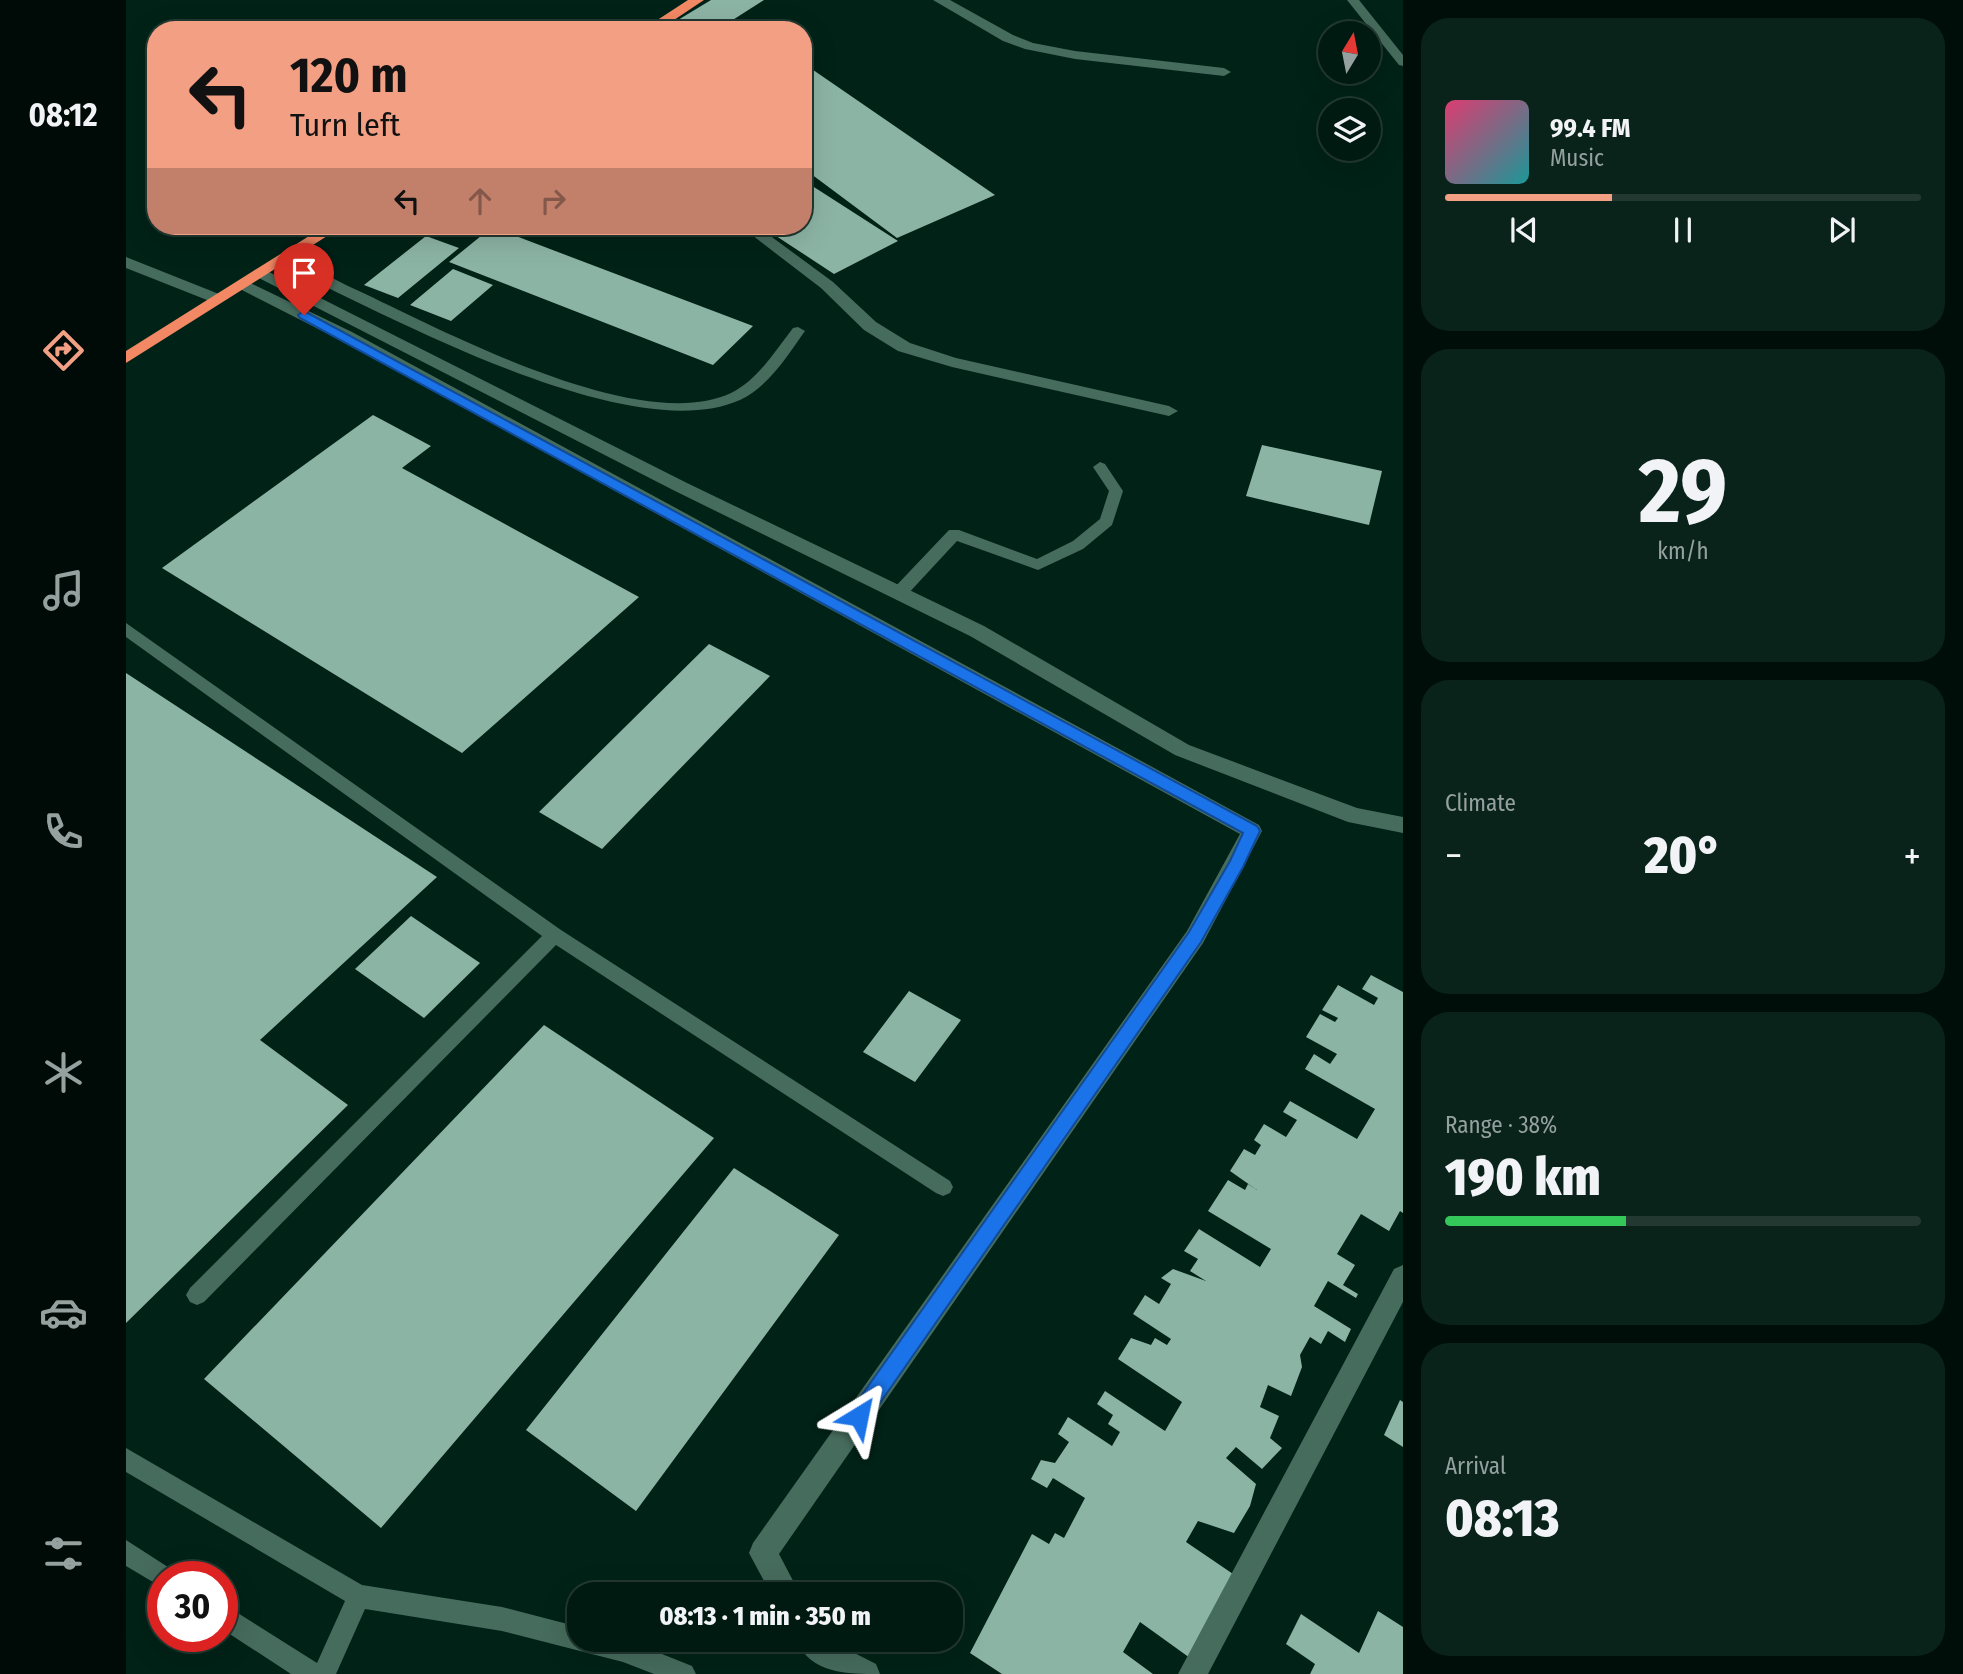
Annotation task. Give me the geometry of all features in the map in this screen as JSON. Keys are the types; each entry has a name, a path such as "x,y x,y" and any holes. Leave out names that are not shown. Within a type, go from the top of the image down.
{"highway":[{"path":"663,21 697,0"},
{"path":"126,358 321,235"}],"street":[{"path":"940,0 1030,46 1075,55 1224,72"},
{"path":"760,235 827,285 870,326 904,347 952,362 1169,411"},
{"path":"126,261 218,299"},
{"path":"261,273 681,487 977,631 1182,750 1355,816 1403,825"},
{"path":"243,284 345,336 1252,831 1195,937 763,1553 779,1582"},
{"path":"1192,1674 1403,1277"},
{"path":"823,1652 866,1674"}],"lane":[{"path":"1353,0 1403,63"},
{"path":"281,260 468,347 584,391 621,401 677,407 705,405 728,399 747,389 798,331"},
{"path":"899,593 954,534 1038,565 1078,545 1107,521 1116,491 1100,467"},
{"path":"126,629 555,935 943,1187"},
{"path":"197,1295 555,935"},
{"path":"126,1459 359,1596 502,1619 567,1635"},
{"path":"126,1552 147,1566"},
{"path":"324,1674 359,1596"},
{"path":"238,1625 312,1674"},
{"path":"628,1652 684,1674"}],"building":[{"path":"711,0 764,0 731,21 676,21"},
{"path":"812,69 995,195 897,238 812,175"},
{"path":"812,186 898,241 834,274 775,235 812,235"},
{"path":"482,235 513,235 753,326 713,365 449,262"},
{"path":"426,236 459,248 398,298 364,285"},
{"path":"453,269 493,285 451,321 410,305"},
{"path":"373,415 431,446 402,468 639,597 462,753 162,568"},
{"path":"1262,445 1382,471 1369,525 1246,496"},
{"path":"709,644 770,676 602,849 539,812"},
{"path":"126,673 437,877 260,1040 348,1105 126,1323"},
{"path":"411,916 480,963 424,1018 355,969"},
{"path":"1371,975 1403,992 1403,1213 1400,1211 1389,1231 1361,1214 1337,1254 1355,1265 1343,1285 1358,1294 1356,1298 1328,1281 1314,1306 1351,1329 1345,1342 1328,1331 1321,1344 1310,1337 1300,1355 1302,1367 1291,1396 1268,1385 1260,1407 1279,1416 1270,1438 1282,1448 1262,1469 1236,1447 1226,1458 1256,1484 1250,1506 1234,1533 1198,1521 1186,1542 1236,1576 1190,1658 1140,1622 1123,1652 1153,1674 1002,1674 970,1653 1032,1534 1049,1544 1055,1533 1064,1538 1085,1498 1053,1478 1047,1488 1031,1479 1041,1460 1055,1463 1069,1442 1058,1434 1068,1417 1112,1446 1120,1432 1108,1424 1113,1415 1097,1404 1105,1391 1165,1431 1182,1402 1118,1359 1131,1338 1151,1345 1155,1338 1167,1345 1171,1339 1133,1314 1145,1295 1159,1304 1171,1284 1161,1278 1173,1269 1206,1281 1190,1271 1198,1259 1184,1251 1199,1229 1260,1267 1271,1249 1208,1211 1228,1180 1245,1190 1248,1184 1257,1190 1230,1171 1244,1149 1255,1155 1261,1145 1254,1140 1264,1124 1286,1137 1297,1120 1283,1112 1290,1101 1357,1139 1375,1109 1305,1069 1314,1054 1330,1064 1337,1054 1306,1037 1320,1014 1335,1022 1338,1018 1322,1010 1338,985 1374,1005 1378,998 1362,989"},
{"path":"909,991 961,1020 915,1082 863,1052"},
{"path":"544,1025 714,1138 381,1528 204,1379"},
{"path":"734,1168 839,1235 636,1511 526,1430"},
{"path":"1400,1400 1403,1402 1403,1447 1384,1435"},
{"path":"1378,1611 1403,1627 1403,1674 1310,1674 1315,1664 1286,1644 1301,1614 1359,1653"}],"route":[{"path":"304,315 1252,831 1195,937 859,1416"}]}
